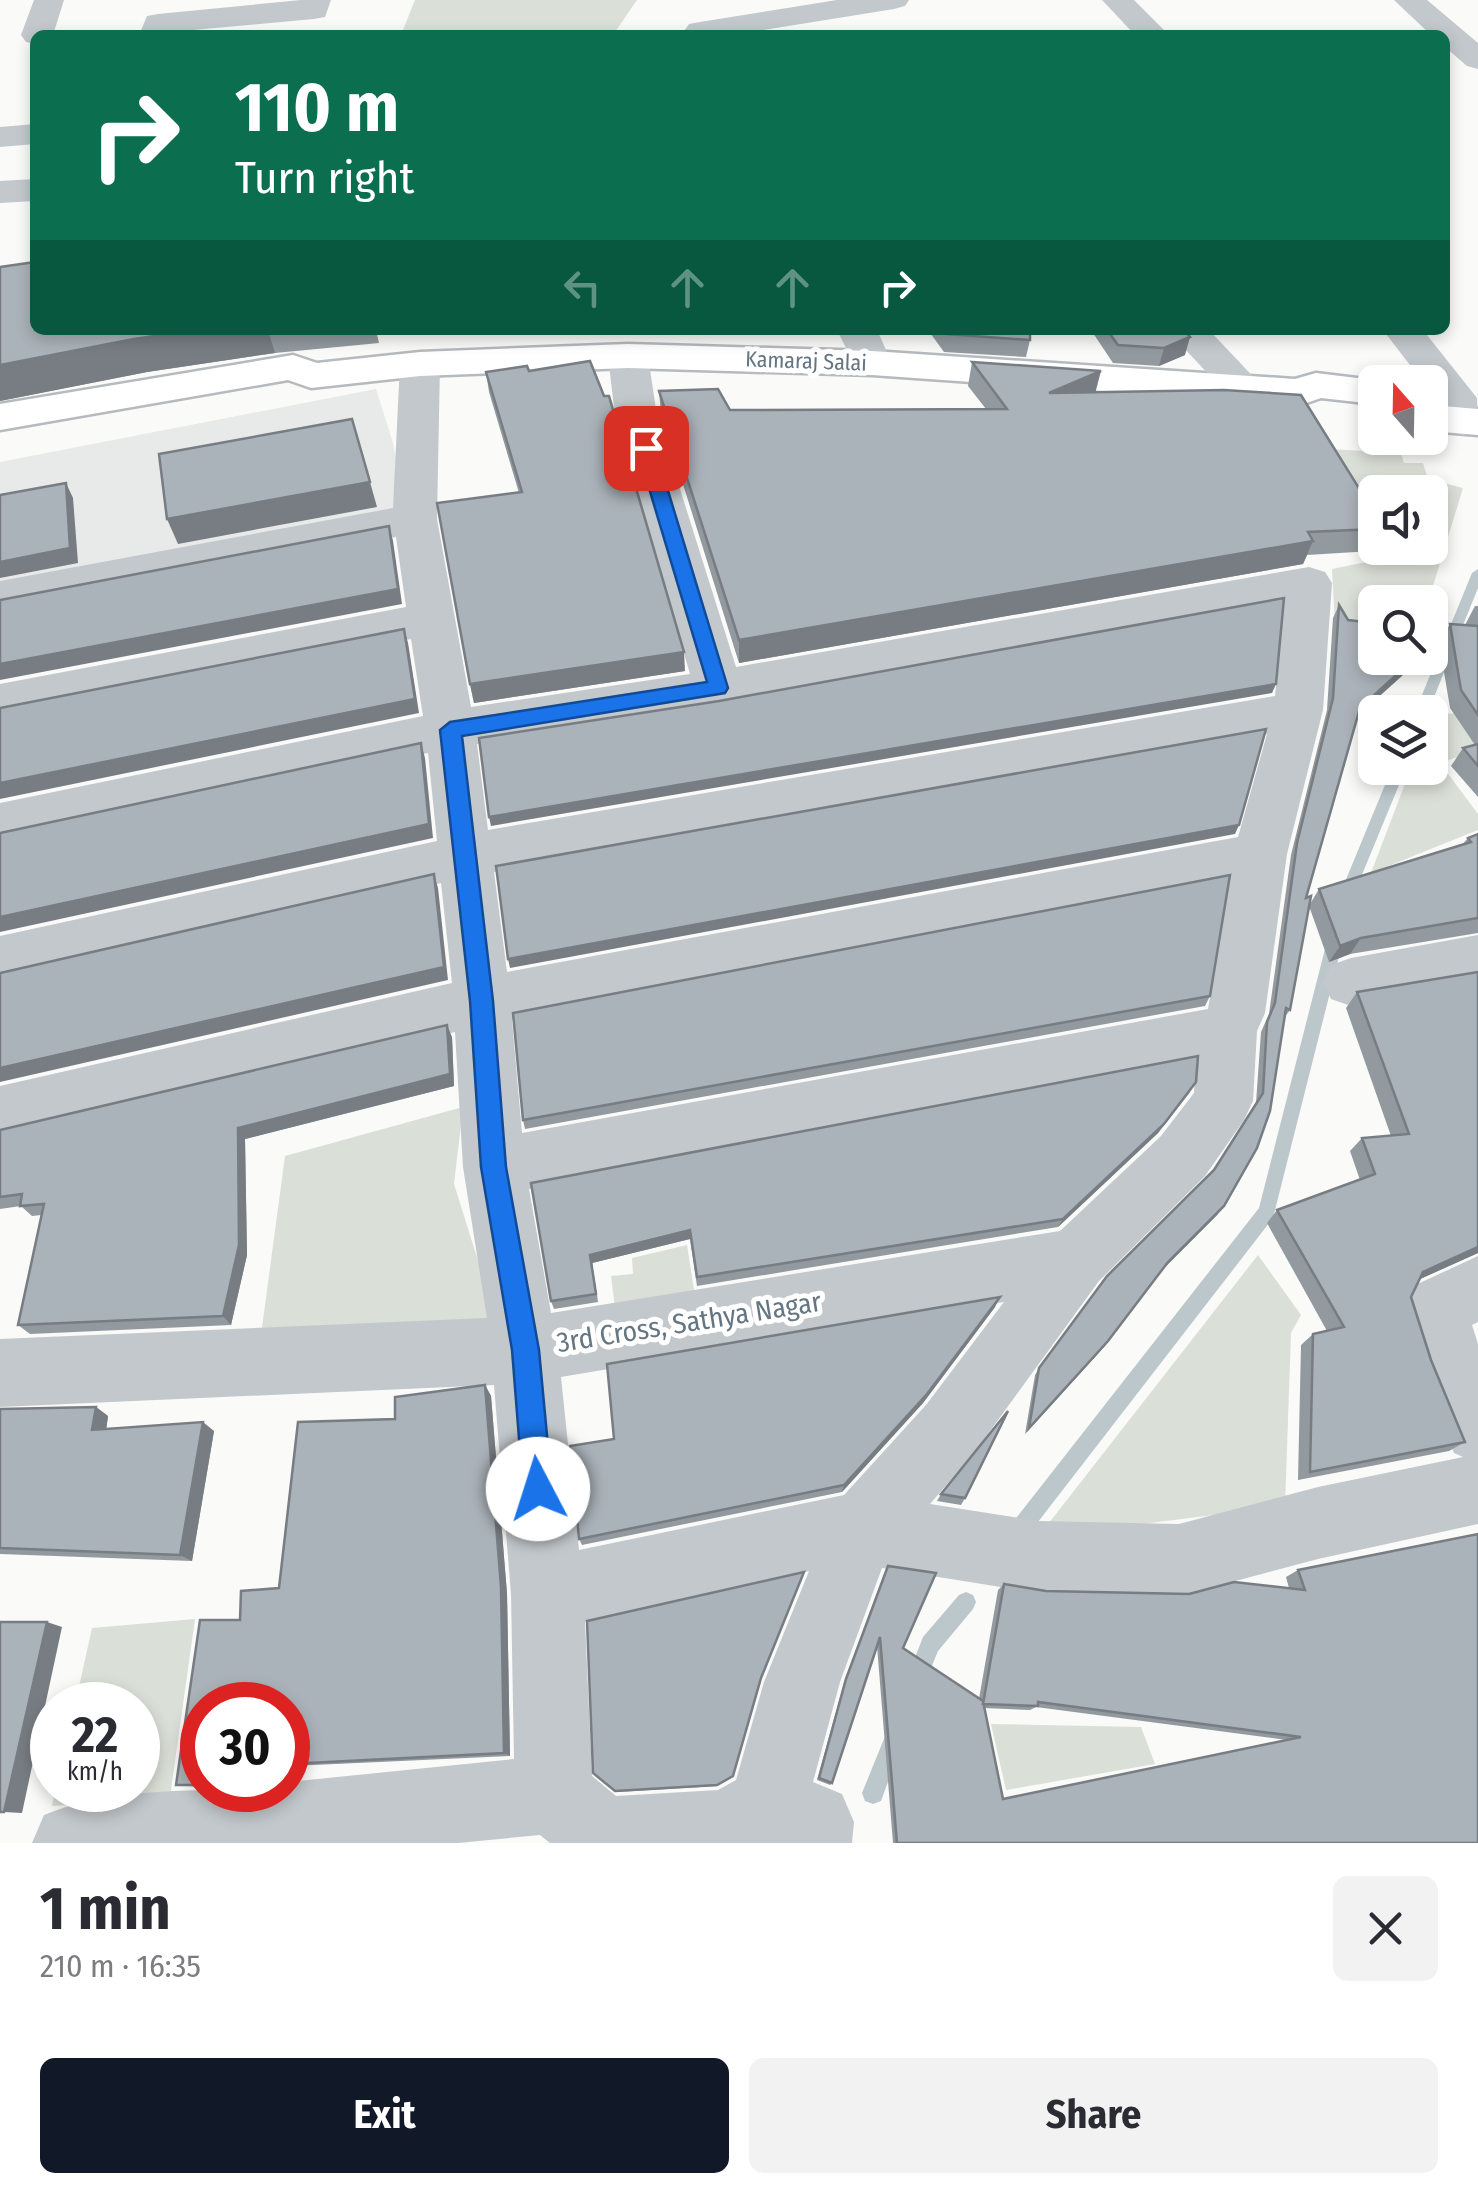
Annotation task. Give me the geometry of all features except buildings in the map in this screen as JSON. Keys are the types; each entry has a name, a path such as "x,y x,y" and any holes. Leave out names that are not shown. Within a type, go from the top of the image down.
{"main road":[{"name":"Kamaraj Salai","path":"0,417 293,366 311,376 420,364 864,347 1301,392 1316,385 1358,389"},
{"name":"Kamaraj Salai","path":"0,443 296,390 311,376"},
{"name":"Kamaraj Salai","path":"1301,392 1315,405 1358,410"}],"street":[{"path":"40,30 49,0"},
{"path":"156,30 158,23 314,10 316,0"},
{"path":"1117,0 1148,30"},
{"path":"1409,0 1444,30"},
{"path":"709,30 888,9"},
{"path":"1450,35 1478,59"},
{"path":"0,46 30,43"},
{"path":"0,137 30,134"},
{"path":"0,192 30,190"},
{"path":"1193,335 1242,386"},
{"path":"1406,335 1459,412"},
{"path":"628,356 636,416 718,688"},
{"path":"0,824 450,730 718,688 1309,583 1298,710 1260,854 1236,1012 1228,1030 1223,1101 1183,1156 1076,1258 950,1429 861,1529 802,1682 790,1824 602,1836 554,1794 546,1594 525,1350 494,1167 482,1001 450,730 415,519 420,364"},
{"path":"0,597 415,519"},
{"path":"0,702 430,619"},
{"path":"0,960 464,856 1298,710"},
{"path":"0,1113 482,1001 1260,854"},
{"path":"1350,982 1478,959"},
{"path":"494,1167 1228,1030"},
{"name":"3rd Cross, Sathya Nagar","path":"0,1373 525,1350 1076,1258"},
{"path":"1478,1288 1434,1310 1452,1370 1478,1429"},
{"path":"546,1594 824,1532 861,1529 1039,1557 1179,1560 1318,1523 1478,1490"},
{"path":"72,1843 554,1794"}],"shaded area":[{"path":"415,0 637,0 616,30 403,30"},
{"path":"376,389 393,443 406,511 0,587 0,462"},
{"path":"1330,449 1358,451 1358,455 1402,455 1404,463 1423,463 1427,475 1358,475 1358,517"},
{"path":"1448,484 1463,488 1448,537"},
{"path":"1358,564 1439,565 1433,585 1358,585 1358,628 1335,625 1332,569"},
{"path":"1473,713 1478,750 1448,760 1448,714"},
{"path":"1448,774 1478,814 1478,830 1371,873 1405,785 1448,785"},
{"path":"463,1107 454,1184 500,1331 261,1335 285,1156"},
{"path":"687,1245 697,1309 617,1323 611,1276 633,1274 632,1258"},
{"path":"1258,1255 1301,1315 1291,1333 1285,1506 1038,1537"},
{"path":"195,1619 186,1682 180,1682 180,1726 170,1797 160,1798 160,1682 80,1682 92,1628"},
{"path":"991,1724 1141,1727 1155,1764 1006,1790"}],"waterway":[{"path":"1428,695 1478,573"},
{"path":"1347,894 1392,785"},
{"path":"1017,1533 1267,1212 1334,945"},
{"path":"917,1678 930,1644 966,1602"},
{"path":"873,1793 893,1741"}],"route":[{"path":"538,1489 525,1350 494,1167 482,1001 450,730 718,688 646,448"}]}
